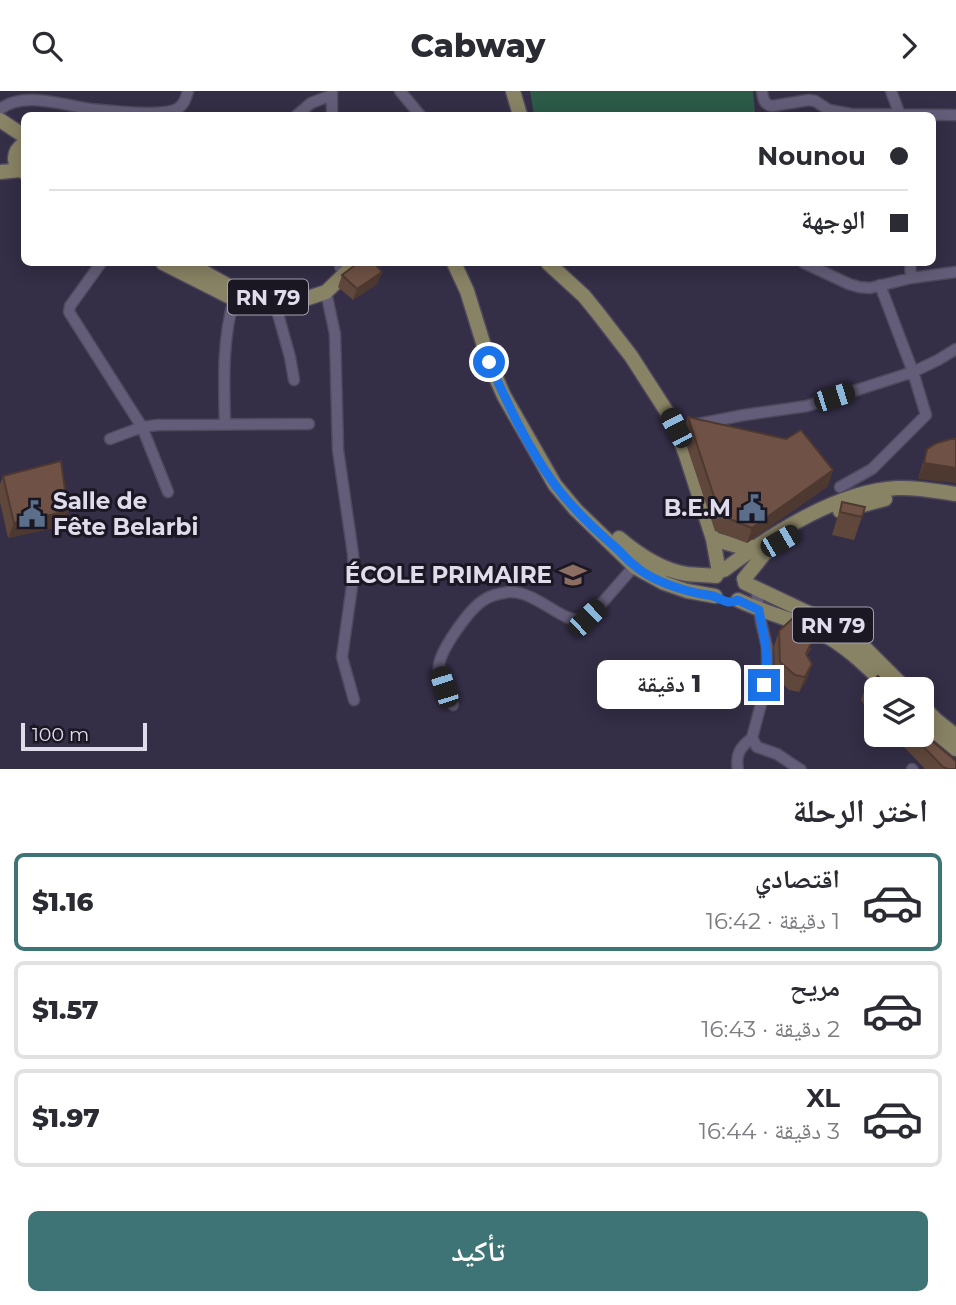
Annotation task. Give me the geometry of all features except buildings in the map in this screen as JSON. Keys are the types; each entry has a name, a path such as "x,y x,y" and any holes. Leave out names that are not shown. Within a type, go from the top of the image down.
{"main road":[{"path":"513,91 519,112"},
{"path":"0,120 21,134"},
{"path":"21,146 15,153 15,162 21,170"},
{"path":"0,172 21,171"},
{"path":"169,266 234,299 259,305 278,305 326,292 353,266"},
{"name":"RN 79","path":"192,266 247,294 288,297 315,290 340,266"},
{"path":"455,266 467,291 503,397 555,485 576,510 664,583 715,596 728,603 738,600 772,547 836,512 899,497 956,503"},
{"path":"462,266 473,288 499,366 520,414 559,478 576,497 631,549 638,560 673,571 720,573 733,570 748,583"},
{"path":"551,266 597,312 652,388 676,428 713,538 720,573"},
{"path":"715,596 712,586 720,573 755,547 836,502 864,493 894,488 922,488 956,494"},
{"path":"713,538 740,547 755,547"},
{"name":"RN 79","path":"748,583 836,626 864,646 894,677"},
{"name":"RN 79","path":"738,600 823,634 844,647 878,677"},
{"path":"934,718 956,736"},
{"path":"934,731 956,748"}],"street":[{"path":"164,112 176,109 184,103 188,91"},
{"path":"401,91 418,112"},
{"path":"762,91 768,105 809,100 816,101 824,108 842,112"},
{"path":"821,91 824,108"},
{"path":"891,91 899,112"},
{"path":"300,112 311,103 332,93 332,112"},
{"path":"0,109 21,99 46,100 91,109 143,112"},
{"path":"936,115 956,115"},
{"path":"99,266 70,306 69,312 142,427 168,492"},
{"path":"811,266 859,287 870,288 911,278 956,272"},
{"path":"910,266 911,278"},
{"path":"840,487 872,469 926,415 880,285"},
{"path":"326,292 335,334 338,450 354,572 342,657 354,700"},
{"path":"225,424 224,353 229,314 234,299"},
{"path":"278,305 294,380"},
{"path":"676,428 807,406 913,372 956,349"},
{"path":"110,439 142,427 158,425 309,424"},
{"path":"453,705 439,673 439,664 467,615 483,600 509,592 526,594 573,619 583,620 638,560"},
{"path":"738,769 736,758 743,745 752,738 768,667 767,647 759,610 748,583"},
{"path":"752,738 757,747 777,754 801,769"}],"green space":[{"path":"530,91 753,91 755,112 534,112"}],"place":[{"name":"B.E.M","path":"752,508"},
{"name":"Salle de Fête Belarbi","path":"32,514"},
{"name":"ÉCOLE PRIMAIRE","path":"573,575"}],"route":[{"path":"489,362 503,397 555,485 576,510 635,567 664,583 687,591 715,596 728,603 738,600 759,610 767,647 768,667 764,685"}]}
